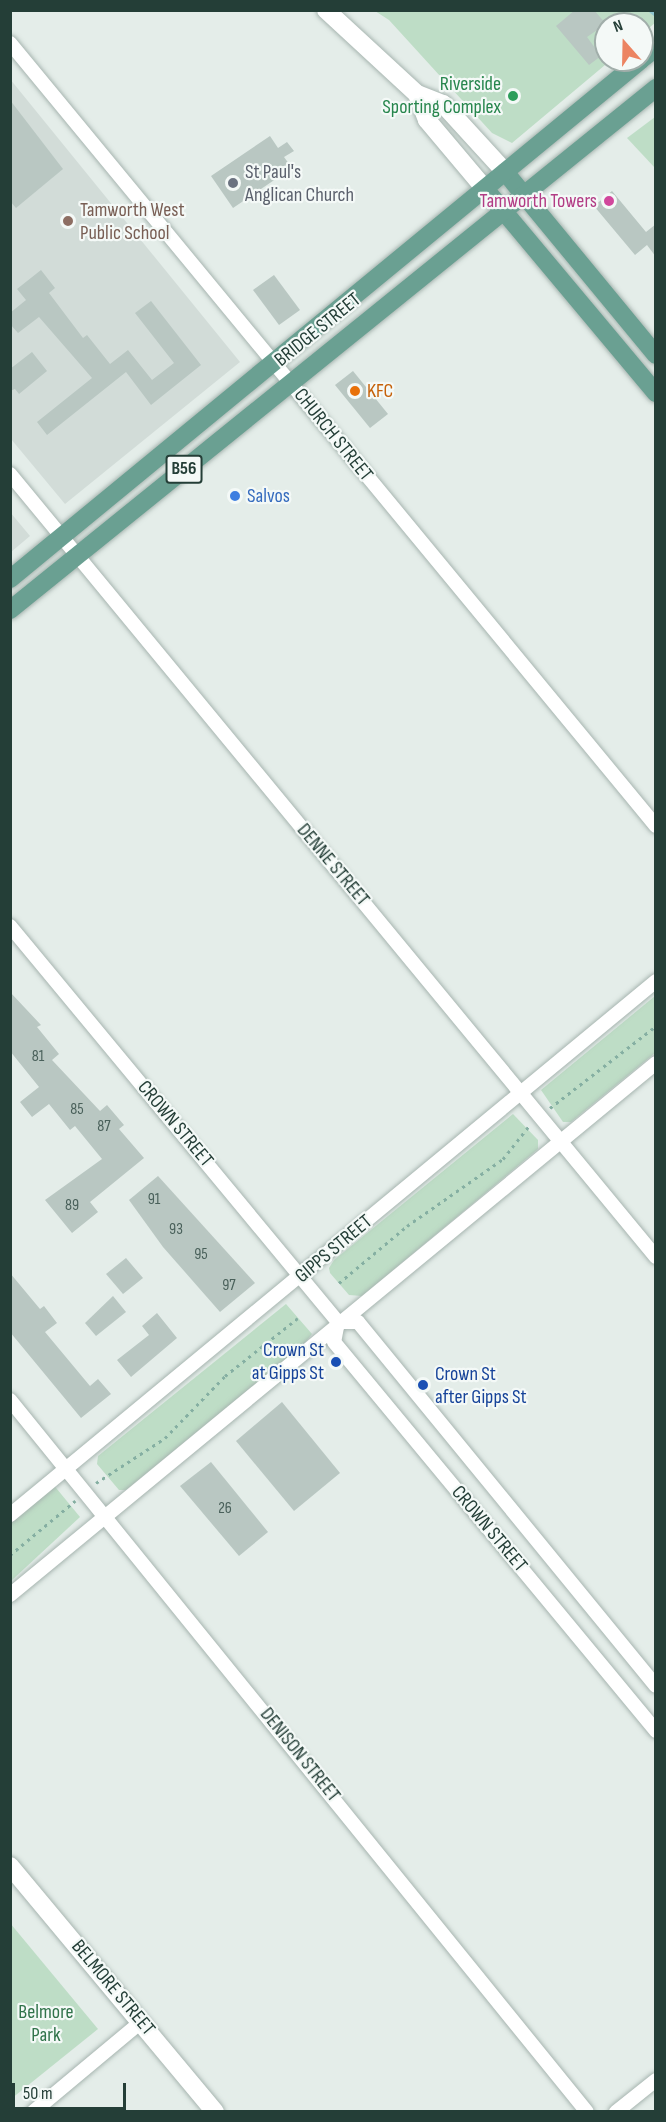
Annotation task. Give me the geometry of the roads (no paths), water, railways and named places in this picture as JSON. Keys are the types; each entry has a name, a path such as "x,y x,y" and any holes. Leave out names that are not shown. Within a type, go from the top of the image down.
{"main road":[{"name":"BRIDGE STREET","path":"10,579 486,190 626,72"},
{"name":"BRIDGE STREET","path":"10,610 656,88"},
{"path":"505,172 656,355"},
{"path":"486,190 656,393"}],"street":[{"path":"326,10 417,94 443,104 505,172"},
{"name":"CHURCH STREET","path":"10,44 656,826"},
{"path":"417,94 427,120 486,190"},
{"name":"DENNE STREET","path":"10,474 656,1257"},
{"name":"CROWN STREET","path":"10,926 338,1322"},
{"name":"GIPPS STREET","path":"10,1515 656,981"},
{"path":"10,1595 338,1322 561,1143 656,1063"},
{"name":"CROWN STREET","path":"338,1322 358,1322 656,1686"},
{"name":"CROWN STREET","path":"338,1322 334,1342 656,1731"},
{"name":"DENISON STREET","path":"10,1400 106,1515 588,2112"},
{"name":"BELMORE STREET","path":"10,1866 214,2112"},
{"path":"33,2112 141,2022"},
{"path":"616,2112 656,2080"}],"waterway":[{"path":"651,10 656,14"}],"place":[{"name":"Riverside Sporting Complex","path":"513,96"},
{"name":"St Paul's Anglican Church","path":"233,183"},
{"name":"Tamworth Towers","path":"609,201"},
{"name":"Tamworth West Public School","path":"68,221"},
{"name":"KFC","path":"355,391"},
{"name":"Salvos","path":"235,496"},
{"name":"Crown St at Gipps St","path":"336,1362"},
{"name":"Crown St after Gipps St","path":"423,1385"}],"park label":[{"name":"Belmore Park","path":"46,2024"}]}
